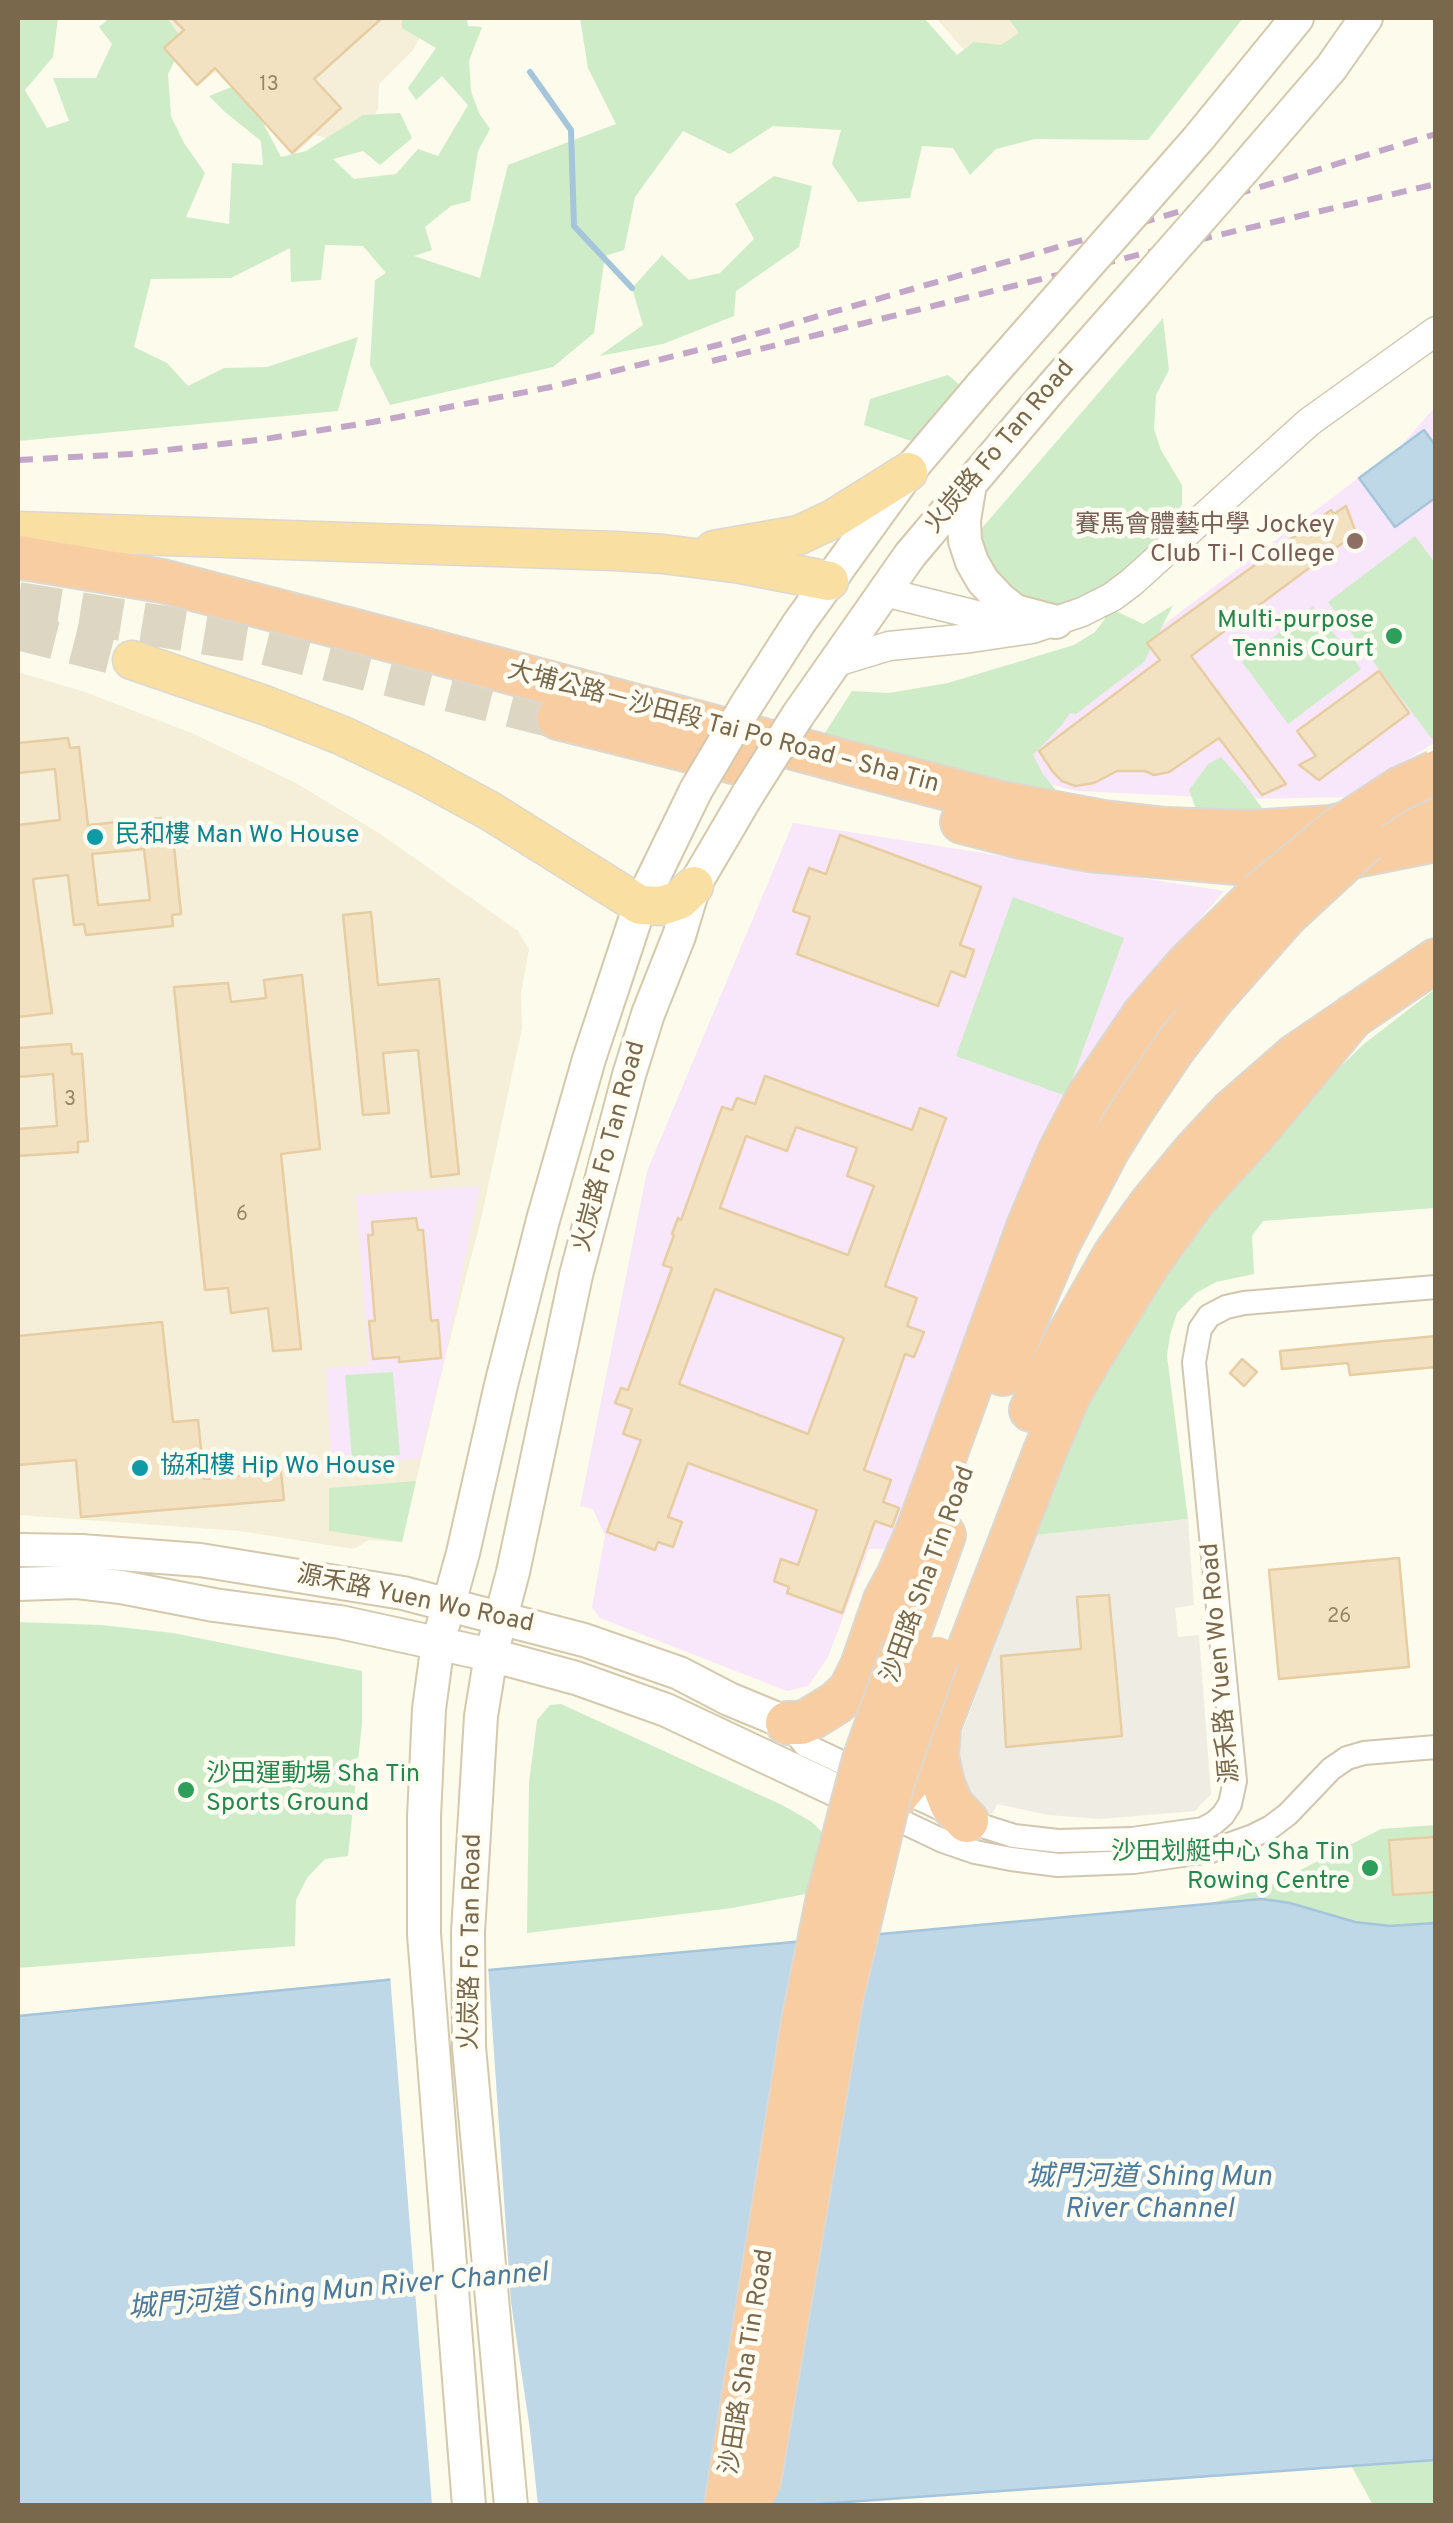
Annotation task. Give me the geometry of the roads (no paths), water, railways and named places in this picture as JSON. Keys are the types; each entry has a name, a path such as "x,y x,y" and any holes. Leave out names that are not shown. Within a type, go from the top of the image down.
{"highway":[{"path":"679,556 799,536 908,472"},
{"path":"18,531 505,546 679,556 829,581"},
{"name":"大埔公路－沙田段 Tai Po Road – Sha Tin","path":"18,557 181,586 985,798 1104,822 1249,832 1330,826 1436,806"},
{"path":"132,660 267,706 418,772 490,810 640,905 660,906 678,900 694,886"},
{"name":"大埔公路－沙田段 Tai Po Road – Sha Tin","path":"558,718 756,782 1088,850 1237,863 1331,861 1436,840"},
{"path":"1272,905 1338,829 1399,789 1436,772"},
{"name":"沙田路 Sha Tin Road","path":"755,2506 841,2000 894,1781 918,1655 995,1394 1051,1260 1123,1124 1174,1048 1226,981 1272,905 1350,854 1436,786"},
{"name":"沙田路 Sha Tin Road","path":"726,2506 804,2022 828,1897 863,1763 918,1655 1061,1348 1115,1254 1174,1176 1232,1110 1309,1045 1436,960"},
{"path":"787,1722 810,1719 850,1690 918,1655 938,1728 937,1756 942,1780 951,1804 967,1821"},
{"path":"850,1690 848,1736 873,1793 924,1760 938,1728"}],"main road":[{"name":"火炭路 Fo Tan Road","path":"468,2506 424,1934 429,1709 438,1643 544,1220 589,1059 640,905 696,790 747,704 908,472 1198,139 1297,18"},
{"name":"火炭路 Fo Tan Road","path":"512,2506 469,2046 468,1932 481,1716 491,1655 576,1275 648,1014 694,886 798,714 910,555 1331,68 1366,18"},
{"path":"970,484 964,520 966,542 977,572 1000,599 1044,626"},
{"path":"829,581 884,592"},
{"name":"源禾路 Yuen Wo Road","path":"18,1550 81,1550 200,1560 404,1593 584,1640 679,1673 787,1722"},
{"name":"源禾路 Yuen Wo Road","path":"18,1584 77,1582 121,1588 340,1622 491,1655 576,1678 666,1710 730,1742 873,1793"}],"street":[{"path":"833,663 889,646 1044,626 1112,597 1310,422 1436,332"},
{"path":"884,592 1044,626"},
{"name":"源禾路 Yuen Wo Road","path":"873,1793 1014,1836 1058,1841 1132,1839 1203,1829 1223,1816 1235,1781 1194,1362 1200,1329 1209,1316 1226,1306 1436,1287"},
{"name":"源禾路 Yuen Wo Road","path":"787,1722 805,1744 943,1841 975,1852 1058,1865 1134,1862 1210,1851 1271,1827 1330,1768 1347,1758 1436,1747"}],"water":[{"path":"1424,430 1435,445 1435,498 1395,527 1359,478"},
{"name":"城門河道 Shing Mun River Channel","path":"1262,1899 1355,1922 1390,1926 1435,1923 1435,2460 791,2506 18,2506 18,2016"}],"waterway":[{"path":"530,72 571,130 574,226 632,288"}],"tunnel":[{"path":"18,603 257,642 558,718"},
{"path":"18,631 132,660"}],"railway":[{"path":"18,460 130,454 258,440 551,387 718,345 1436,134"},
{"path":"712,361 1436,184"}],"place":[{"name":"賽馬會體藝中學 Jockey Club Ti-I College","path":"1355,541"},
{"name":"Multi-purpose Tennis Court","path":"1394,636"},
{"name":"民和樓 Man Wo House","path":"95,837"},
{"name":"協和樓 Hip Wo House","path":"140,1468"},
{"name":"沙田運動場 Sha Tin Sports Ground","path":"186,1790"},
{"name":"沙田划艇中心 Sha Tin Rowing Centre","path":"1370,1868"}]}
